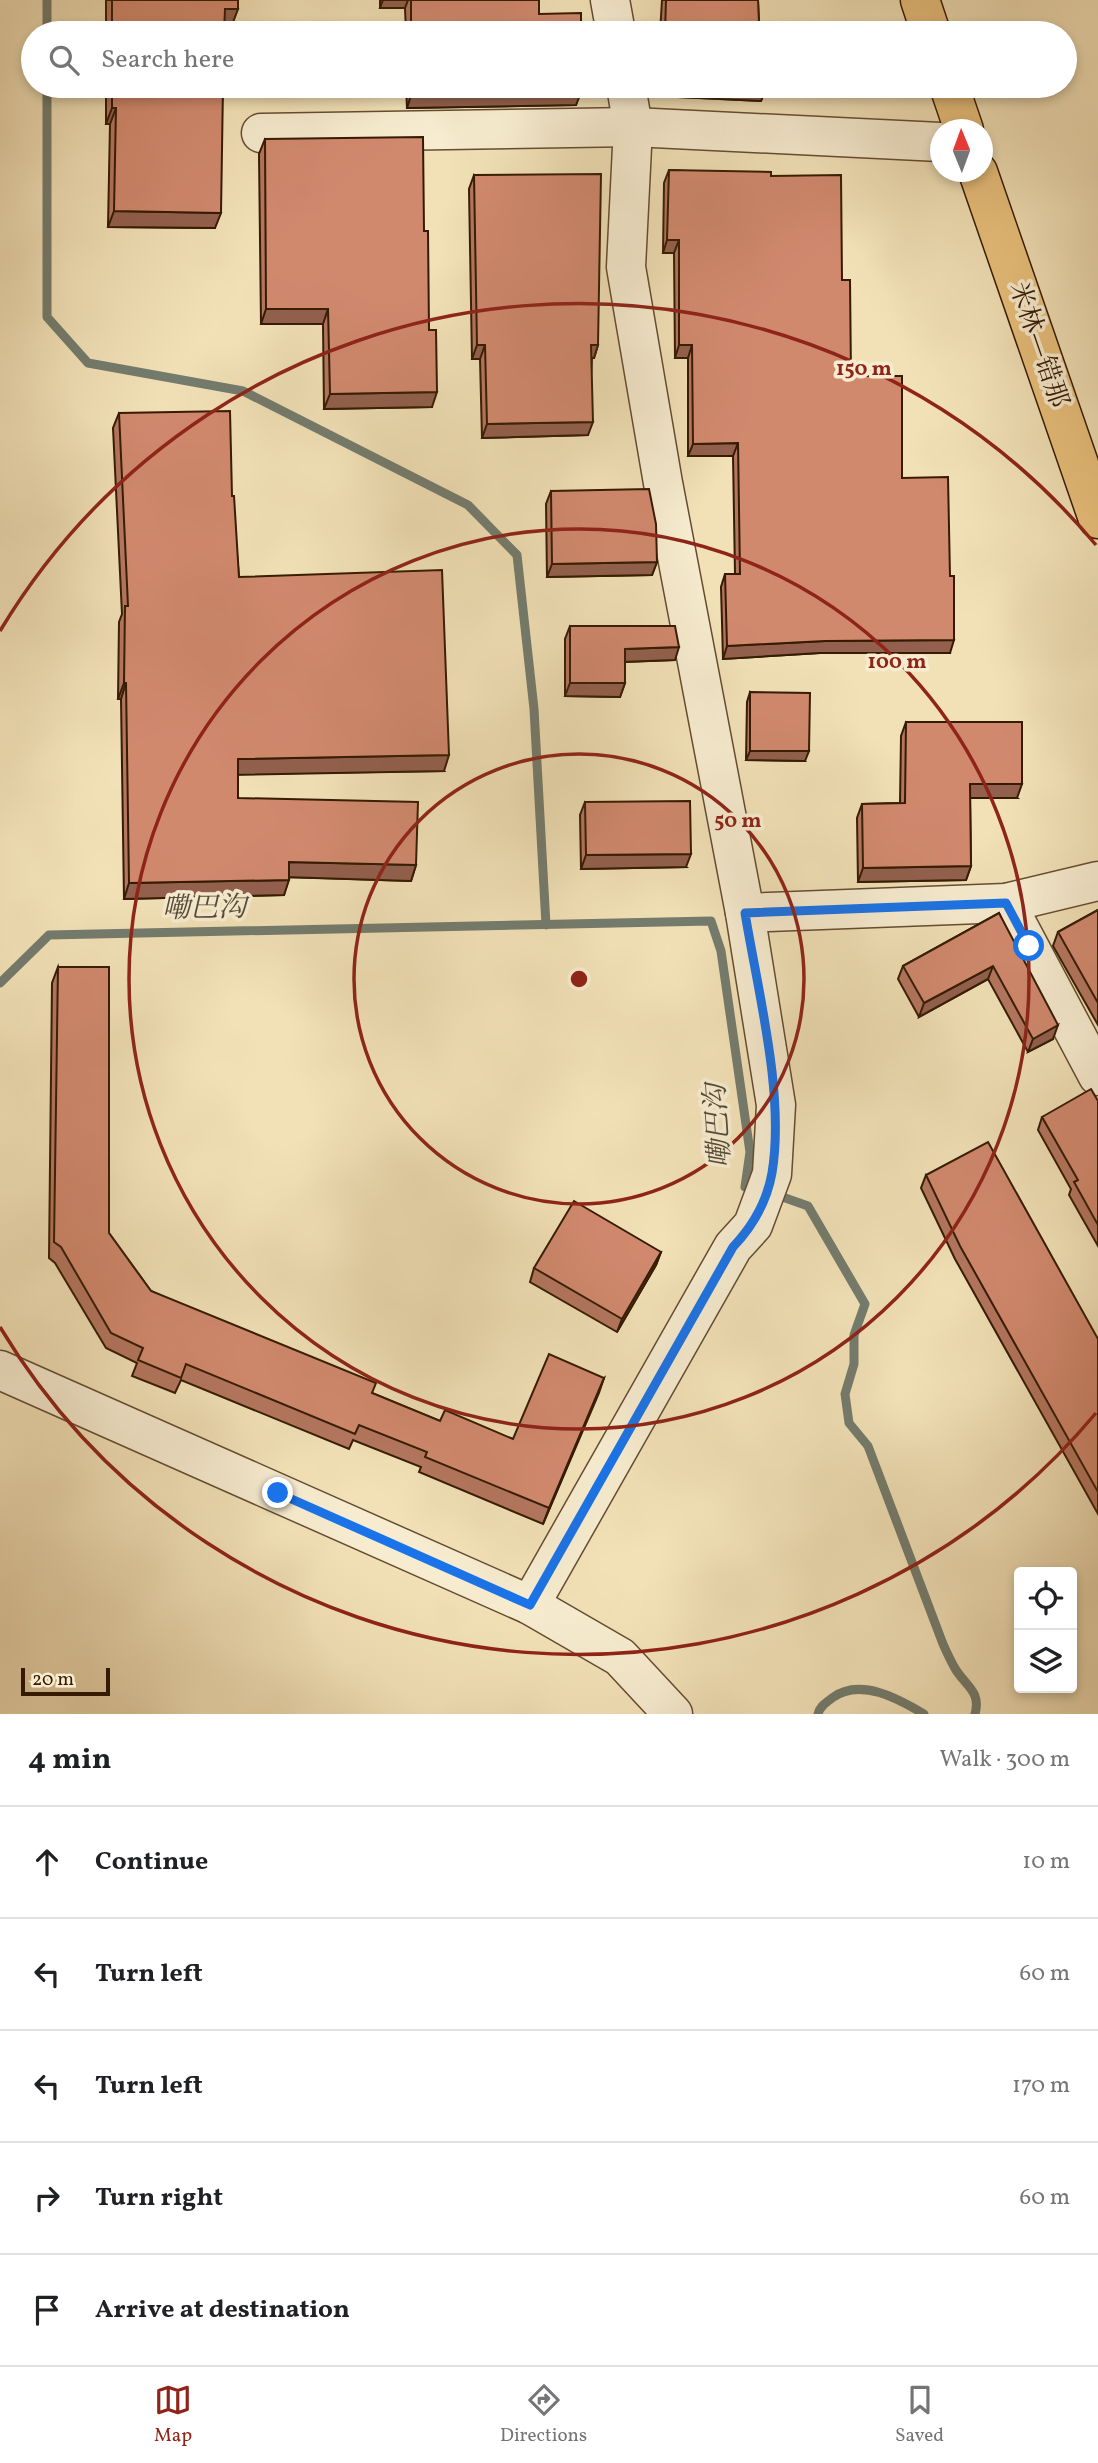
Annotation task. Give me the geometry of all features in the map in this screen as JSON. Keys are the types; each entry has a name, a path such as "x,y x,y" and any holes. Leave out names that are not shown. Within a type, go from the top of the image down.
{"highway":[{"path":"920,0 927,21"},
{"path":"953,98 960,119"},
{"name":"米林—错那","path":"981,182 1098,519"}],"street":[{"path":"610,0 614,21"},
{"path":"530,1605 733,1247 753,1225 772,1174 776,1105 745,913 663,483 626,267 633,127 628,98"},
{"path":"261,133 633,127 930,142"},
{"path":"745,913 1006,903 1098,881"},
{"path":"1006,903 1098,1076"},
{"path":"0,1370 530,1605 620,1657 673,1714"}],"building":[{"path":"112,0 238,0 238,9 225,9 224,21 112,21"},
{"path":"411,0 539,0 539,14 581,13 581,21 411,21"},
{"path":"666,0 758,0 759,21 665,21"},
{"path":"112,98 223,98 221,213 114,211 116,108 112,108"},
{"path":"423,137 429,330 436,330 437,392 330,394 328,309 266,309 265,139"},
{"path":"669,170 771,172 771,176 841,175 842,280 850,280 851,376 902,376 902,478 948,477 950,576 954,576 954,640 825,641 727,646 725,574 740,574 738,443 693,444 692,345 679,345 679,240 667,240"},
{"path":"601,174 598,345 591,345 593,422 487,424 485,345 477,345 474,175"},
{"path":"230,411 232,496 239,577 442,570 449,755 238,759 238,798 418,802 416,865 289,862 289,880 129,883 124,683 125,606 128,606 119,413"},
{"path":"649,489 656,524 657,562 552,564 551,491"},
{"path":"570,626 675,626 679,647 625,649 625,683 570,683"},
{"path":"750,692 810,693 809,751 750,751"},
{"path":"906,722 1022,722 1022,784 970,784 971,866 863,868 862,804 905,803"},
{"path":"690,801 691,854 586,855 585,802"},
{"path":"1098,910 1098,1003 1058,932"},
{"path":"999,913 1058,1025 1033,1039 993,966 924,1003 903,966"},
{"path":"58,967 109,967 109,1233 151,1291 376,1383 372,1393 440,1421 445,1410 513,1439 549,1354 604,1378 549,1508 425,1457 427,1452 359,1425 355,1434 186,1364 181,1378 138,1360 143,1348 111,1333 61,1247 54,1242"},
{"path":"1091,1089 1098,1101 1098,1225 1074,1182 1078,1180 1042,1117"},
{"path":"988,1142 1098,1339 1098,1492 960,1246 926,1175"},
{"path":"574,1201 661,1252 622,1319 534,1268"}],"waterway":[{"path":"47,0 47,21"},
{"path":"47,98 47,317 88,363 243,391 468,505 517,555 534,709 546,925"},
{"name":"嘞巴沟","path":"0,983 49,935 711,921 721,951 750,1152 745,1187 757,1190"},
{"name":"嘞巴沟","path":"774,1194 808,1206 865,1304 854,1335 854,1364 845,1394 849,1423 868,1446 943,1644 956,1670 975,1695 975,1714"},
{"name":"嘞巴沟","path":"818,1714 832,1698 855,1690 867,1690 891,1697 924,1714"}],"route":[{"path":"278,1493 530,1605 733,1247 753,1225 772,1174 776,1105 745,913 1006,903 1029,946"}]}
